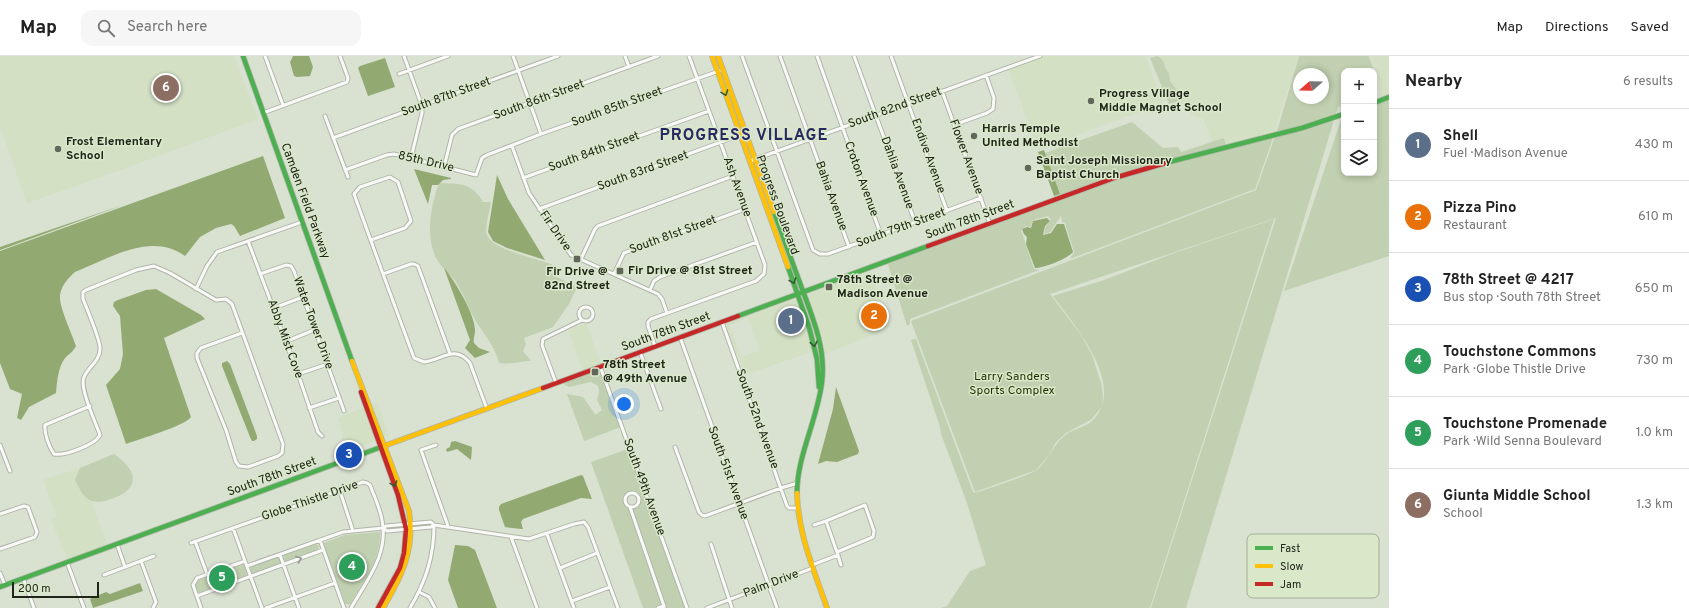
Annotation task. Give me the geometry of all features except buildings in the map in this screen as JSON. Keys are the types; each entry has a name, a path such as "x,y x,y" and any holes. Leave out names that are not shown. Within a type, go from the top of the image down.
{"street":[{"name":"Camden Field Parkway","path":"243,56 383,446 408,526 409,552 405,568 399,582 383,608"},
{"path":"265,56 283,105"},
{"path":"263,113 347,82 348,78 340,56"},
{"path":"404,56 422,106 422,113 411,158"},
{"path":"399,74 448,56"},
{"path":"513,56 541,134"},
{"name":"South 87th Street","path":"333,138 558,56"},
{"path":"625,56 629,67"},
{"name":"South 86th Street","path":"444,167 452,135 458,129 658,56"},
{"name":"Ash Avenue","path":"667,313 756,281 764,274 765,265 689,56"},
{"name":"Progress Boulevard","path":"712,56 720,71 746,133 801,293"},
{"name":"Progress Boulevard","path":"718,56 720,71 740,135 774,228 801,293"},
{"path":"742,56 777,151"},
{"name":"Bahia Avenue","path":"780,56 849,246"},
{"name":"Croton Avenue","path":"816,56 881,235"},
{"name":"Dahlia Avenue","path":"854,56 915,222"},
{"name":"Endive Avenue","path":"891,56 948,211"},
{"name":"South 82nd Street","path":"750,161 1040,56"},
{"name":"South 85th Street","path":"512,146 541,134 720,71"},
{"path":"954,125 988,113 993,108 994,98 986,75"},
{"name":"Flower Avenue","path":"942,91 990,224"},
{"path":"1377,101 1389,97"},
{"name":"South 84th Street","path":"523,178 709,111"},
{"name":"South 78th Street","path":"2,586 1143,168 1298,129 1341,115"},
{"path":"325,116 348,177"},
{"name":"South 83rd Street","path":"539,209 746,133"},
{"name":"85th Drive","path":"345,170 387,155 394,154 476,175 482,158 512,146"},
{"name":"Fir Drive","path":"512,146 529,193 571,255 658,294 662,299 667,313"},
{"name":"South 79th Street","path":"777,151 812,250 820,254 828,254 981,198"},
{"path":"371,240 405,228 411,221 398,182 390,176 360,187 354,194 414,358 421,362 427,362 450,354 461,354 470,363 487,409"},
{"path":"581,259 595,229 598,226 733,176"},
{"name":"South 81st Street","path":"614,274 624,253 745,209"},
{"path":"196,289 206,266 217,252 302,222"},
{"path":"774,228 779,226"},
{"name":"Abby Mist Cove","path":"248,241 274,308 318,432 322,436"},
{"path":"650,290 654,281 660,277 757,242"},
{"path":"383,274 411,264 418,266 450,354"},
{"name":"Water Tower Drive","path":"260,274 286,265 291,266 344,411"},
{"path":"90,406 45,424 51,450 54,454 60,455 93,443 98,440 100,435 90,406 83,388 83,378 98,357 101,348 83,299 83,292 136,270 154,266 170,273 216,300 226,299 232,304 284,449 278,456 244,467 239,466 236,462 226,430 198,363 196,353 201,348 242,333"},
{"path":"801,293 814,342 819,395 800,467 797,508 802,535 827,608"},
{"path":"274,308 303,297"},
{"path":"556,383 542,345 543,339 582,320 589,320 592,317 592,313 588,308 584,308 579,312 582,320"},
{"path":"655,346 648,322 651,319 667,313"},
{"name":"South 52nd Avenue","path":"722,322 788,507 797,508"},
{"path":"285,342 314,330"},
{"name":"South 51st Avenue","path":"680,337 777,608"},
{"path":"640,352 661,409"},
{"path":"298,374 328,364"},
{"name":"South 49th Avenue","path":"600,366 687,608"},
{"path":"309,408 339,398"},
{"path":"0,445 10,472"},
{"path":"436,445 421,450 448,526"},
{"path":"676,447 699,512 705,516 798,483"},
{"name":"Globe Thistle Drive","path":"207,574 193,542 363,482 370,485 381,514 383,528 382,548 377,564 351,608"},
{"path":"340,491 353,530"},
{"path":"630,507 637,505 640,502 639,497 634,492 629,493 626,496 625,501 630,507 664,607 658,608"},
{"name":"Palm Drive","path":"707,608 812,567 872,538 874,534 865,505 826,521"},
{"path":"0,514 24,506 28,507 37,532 35,537 0,549"},
{"path":"814,525 826,521 841,565"},
{"path":"247,566 343,532 353,530 383,528 386,526 431,527 434,525 529,539 584,522 588,527 618,608"},
{"path":"410,608 426,578 431,561 434,525"},
{"name":"Camden Field Parkway","path":"378,608 394,582 401,566 406,546 408,526"},
{"path":"233,528 262,608"},
{"path":"547,534 574,608"},
{"path":"511,537 537,608"},
{"path":"320,540 344,608"},
{"path":"117,544 125,567"},
{"path":"711,544 732,608"},
{"path":"197,596 323,550"},
{"path":"560,568 598,553"},
{"path":"280,555 299,608"},
{"path":"104,574 154,556"},
{"path":"141,561 156,602 153,608"},
{"path":"201,608 193,585 194,581 197,578 207,574 245,561"},
{"path":"67,562 84,608"},
{"path":"0,573 2,586"},
{"path":"23,578 34,608"},
{"path":"266,608 335,583"},
{"path":"572,601 610,587"},
{"path":"419,592 429,597 435,608"}],"shaded area":[{"path":"0,56 234,56 258,119 27,203 0,126"},
{"path":"293,56 309,56 313,67 310,76 294,76 290,62"},
{"name":"Progress Village Middle Magnet School","path":"1041,56 1145,56 1163,103 1038,150 1008,68"},
{"path":"1157,56 1298,56 1293,68 1274,133 1226,145 1224,138 1212,142 1203,118 1192,115 1179,102 1179,93 1170,81 1163,61"},
{"path":"1371,56 1389,56 1389,95 1380,99 1379,95 1381,93 1377,78 1377,68 1374,68"},
{"path":"385,58 395,87 368,96 358,68"},
{"path":"1044,150 1060,194 1054,196 1038,152"},
{"path":"263,156 285,218 240,236 231,224 216,228 200,237 185,256 172,249 158,246 144,247 115,255 75,272 62,287 60,299 64,316 76,346 65,358 61,366 58,375 56,393 29,407 21,420 17,418 22,394 10,389 0,363 0,251"},
{"path":"414,169 451,179 443,180 438,185 432,185 428,204"},
{"path":"497,175 508,199 545,260 507,248 493,241 488,232"},
{"path":"123,205 0,250 0,247"},
{"path":"1047,218 1050,221 1045,226 1043,235 1051,233 1057,224 1064,224 1073,252 1055,263 1035,268 1026,244 1027,237 1022,229 1027,227 1031,228 1033,221"},
{"path":"444,268 453,280 472,316 475,331 474,343 479,348 490,352 475,358 465,348 470,340"},
{"path":"871,271 890,327 823,355 819,332 805,293"},
{"path":"156,289 201,315 205,319 164,338 191,417 187,421 171,428 126,444 106,385 120,369 123,354 120,316 113,306 114,302 118,300 146,290"},
{"path":"797,296 808,327 814,351 745,375 724,323","holes":["748,318 760,350 741,357 729,325"]},
{"path":"586,323 601,364 583,371 568,330"},
{"path":"227,361 230,364 257,436 257,439 254,441 252,441 250,437 222,366 222,363"},
{"path":"836,387 859,451 858,454 837,462 826,461 818,464 833,409"},
{"path":"377,402 389,436 384,437 371,404"},
{"path":"365,407 377,440 344,452 341,446 343,433 338,418"},
{"path":"455,441 472,447 471,460 457,449 447,452 446,449 450,447 451,442"},
{"path":"80,468 75,480 81,492 91,501 108,546 68,560 51,520 57,517 43,480"},
{"path":"581,475 583,476 592,499 581,498 523,519 521,522 523,529 505,527 499,510 501,504"},
{"path":"455,545 468,546 475,550 497,608 458,608 448,580"},
{"path":"140,583 143,591 93,608 90,599 106,592 110,594"}],"green space":[{"path":"1157,56 1162,59 1169,73 1170,81 1179,93 1179,101 1169,104 1150,58"},
{"name":"Larry Sanders Sports Complex","path":"1299,56 1369,56 1373,68 1341,68 1341,106 1338,107 1186,608 1151,608 1276,218 1050,294 1081,335 1092,355 1101,383 1103,395 1102,406 1092,419 1066,433 1056,442 1049,455 1036,470 975,492 911,321 1256,190 1278,128 1293,77 1293,104 1329,104 1329,68 1296,68"},
{"path":"1389,100 1389,256 1284,291 1341,120 1341,176 1377,176 1377,104"},
{"path":"1132,122 1163,148 1178,147 1181,152 1224,138 1226,145 1143,167 1055,198 1054,196 1060,194 1045,153"},
{"path":"1273,138 1255,189 1070,259 1074,252 1065,223 1062,222 1061,216 1050,232 1044,234 1046,226 1051,220 1048,216 1033,220 1030,227 1026,226 1021,230 1034,269 1039,270 910,319 910,324 907,326 888,264 1115,179 1227,148"},
{"path":"439,183 459,184 470,187 479,195 483,202 491,202 486,232 491,241 507,250 553,265 550,270 557,277 577,287 569,304 553,327 524,338 526,344 523,351 531,361 507,364 499,363 493,347 474,318 456,282 436,258 431,240 430,220"},
{"path":"1274,219 1150,608 941,608 947,606 970,571 986,565 967,503 941,434 911,340 916,339 973,492 975,493 1034,472 1045,461 1062,438 1070,432 1091,422 1102,405 1104,389 1101,372 1084,338 1053,296 1107,279 1169,255"},
{"path":"599,368 621,427 584,441 567,394 583,397 595,414 597,414 602,410 597,400 599,392 598,386 591,382 569,387 565,385 564,382"},
{"path":"628,449 685,608 666,608 632,508 640,505 641,496 632,491 626,494 624,502 628,508 662,605 653,608 643,608 591,462"},
{"path":"114,454 127,465 131,471 133,477 132,483 123,494 114,498 100,502 89,500 86,498 75,480 80,468"},
{"path":"380,532 378,552 370,570 350,604 345,604 324,543 345,535"},
{"path":"314,543 319,546 317,551 287,562 283,559 285,554"},
{"path":"277,557 280,558 281,562 279,564 254,574 250,571 251,566"},
{"path":"243,563 247,572 246,577 200,593 197,592 194,585 198,579"}],"traffic: fast":[{"path":"243,56 352,361"},
{"path":"1377,102 1389,97"},
{"path":"1169,162 1302,128 1341,115"},
{"path":"774,212 814,321 822,356 823,369 820,395 800,465 797,493"},
{"path":"738,316 928,246"},
{"path":"788,267 809,327 817,359 819,387"},
{"path":"0,587 384,446"}],"traffic: slow":[{"path":"712,56 788,267"},
{"path":"718,56 774,212"},
{"path":"352,361 409,511 410,538 405,562 396,585 383,608"},
{"path":"384,446 543,388"},
{"path":"797,493 800,523 812,566 827,608"}],"traffic: jam":[{"path":"928,246 1114,178 1169,162"},
{"path":"543,388 738,316"},
{"path":"361,392 398,495 406,529 404,553 400,568 378,608"}],"place":[{"name":"Giunta Middle School","path":"166,88"},
{"name":"Progress Village Middle Magnet School","path":"1091,101"},
{"name":"Harris Temple United Methodist","path":"974,136"},
{"name":"Frost Elementary School","path":"58,149"},
{"name":"Saint Joseph Missionary Baptist Church","path":"1028,168"},
{"name":"Fir Drive @ 82nd Street","path":"577,259"},
{"name":"Fir Drive @ 81st Street","path":"620,271"},
{"name":"78th Street @ Madison Avenue","path":"829,287"},
{"name":"Pizza Pino","path":"874,316"},
{"name":"Shell","path":"791,321"},
{"name":"78th Street @ 49th Avenue","path":"595,372"},
{"name":"78th Street @ 4217","path":"349,455"},
{"name":"Touchstone Commons","path":"352,567"},
{"name":"Touchstone Promenade","path":"222,578"}],"district":[{"name":"PROGRESS VILLAGE","path":"744,136"}]}
